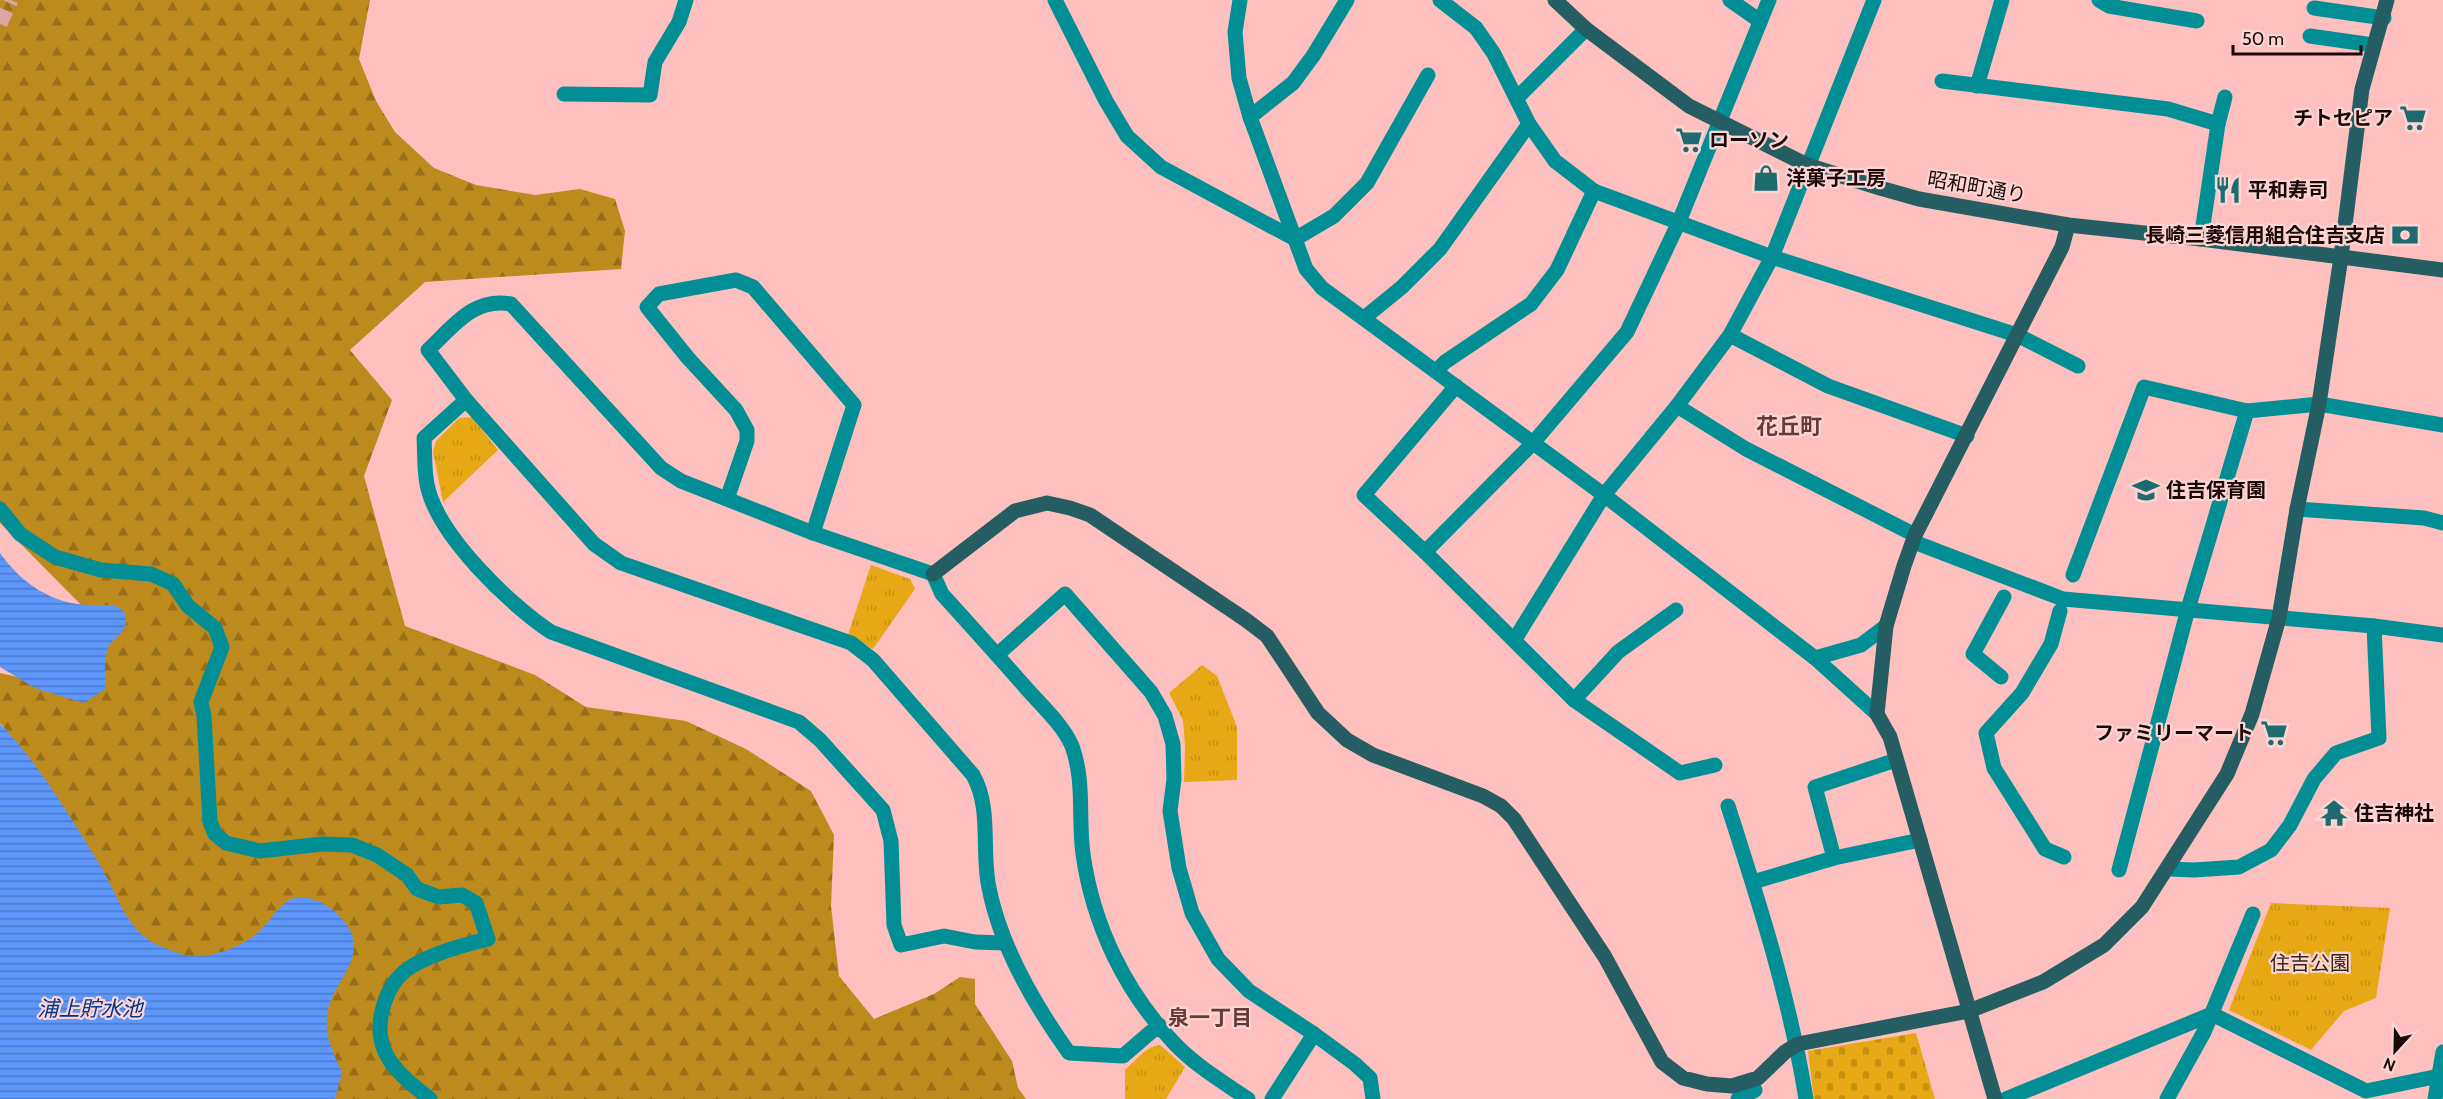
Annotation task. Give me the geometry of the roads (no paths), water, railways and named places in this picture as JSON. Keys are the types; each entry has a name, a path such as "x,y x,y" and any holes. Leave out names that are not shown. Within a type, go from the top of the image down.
{"street":[{"path":"564,94 650,95 655,62 679,22 686,0"},
{"path":"1240,0 1235,32 1239,78 1250,117 1306,269 1322,288 1604,495 1815,658 1877,714 1890,737 1995,1099"},
{"path":"1250,117 1293,83 1313,56 1347,0"},
{"path":"1440,0 1476,28 1494,54 1529,124 1555,161 1594,191 1772,257 2017,334 2078,366"},
{"name":"昭和町通り","path":"1556,0 1586,28 1689,106 1807,165 1919,199 2068,225 2201,239 2443,270"},
{"path":"1730,0 1760,21"},
{"path":"1425,552 1533,443 1627,332 1678,224 1769,0"},
{"path":"1515,639 1604,495 1677,406 1730,335 1772,257 1874,0"},
{"path":"1977,86 2002,0"},
{"path":"2099,0 2109,6 2125,4 2197,21"},
{"path":"933,574 1015,511 1047,503 1090,515 1267,636 1318,713 1347,740 1373,755 1483,796 1501,806 1514,819 1605,957 1662,1062 1683,1078 1707,1084 1732,1086 1758,1078 1785,1052 1797,1044 1969,1011 2043,982 2104,945 2142,907 2169,869 2227,774 2252,714 2279,618 2297,510 2319,404 2341,257 2362,89 2373,45 2384,18 2387,0"},
{"path":"1058,1 1106,101 1127,136 1161,167 1295,239"},
{"path":"2314,8 2384,18"},
{"path":"1517,98 1586,28"},
{"path":"2310,36 2373,45"},
{"path":"1295,239 1334,216 1367,183 1428,75"},
{"path":"1942,81 2168,109 2218,124"},
{"path":"2201,239 2218,124 2225,97"},
{"path":"1364,318 1402,287 1440,249 1529,124"},
{"path":"1436,371 1445,362 1531,304 1557,270 1594,191"},
{"path":"1877,714 1886,626 1904,566 1915,539 2061,247 2068,225"},
{"path":"727,499 747,441 747,430 736,410 688,358 647,307 659,294 736,280 753,287 854,405 813,533"},
{"path":"1159,1025 1123,1056 1069,1053 1043,1017 1005,943 989,888 984,848 985,814 981,790 973,775 873,660 851,643 621,563 594,544 466,400 428,350 473,308 496,301 511,304 661,468 681,481 813,533 933,574 942,594 1052,717 1071,744 1080,771 1083,852 1090,896 1105,937 1123,975 1159,1025 1176,1044 1208,1072 1248,1099"},
{"path":"1730,335 1828,386 1967,436"},
{"path":"1456,386 1364,495 1515,639 1575,700 1680,773 1715,765"},
{"path":"2073,575 2144,387 2247,411 2319,404 2443,425"},
{"path":"466,400 424,438 427,485 437,513 471,560 527,616 551,632 799,722 820,740 883,810 891,841 894,925 901,945 944,936 975,942 1005,943"},
{"path":"1677,406 1746,449 1915,539 2063,599 2374,626 2443,635"},
{"path":"2119,870 2188,609 2247,411"},
{"path":"0,509 20,534 55,557 102,570 151,574 174,584 188,606 215,628 222,647 201,702 204,716 210,822 215,834 226,843 260,850 322,844 352,845 377,855 407,875 417,890 439,897 462,896 476,903 488,939 456,947 412,966 390,987 380,1017 381,1046 400,1075 430,1099"},
{"path":"2297,510 2424,518 2443,523"},
{"path":"998,655 1065,594 1151,692 1165,716 1173,744 1174,779 1170,812 1179,868 1192,914 1218,959 1249,991 1355,1064 1370,1078 1373,1099"},
{"path":"2001,677 1973,654 2004,597"},
{"path":"1575,700 1618,652 1676,610"},
{"path":"2060,611 2051,644 2022,693 1986,733 1994,768 2045,849 2064,857"},
{"path":"1815,658 1861,645 1886,626"},
{"path":"2169,869 2239,867 2271,850 2290,825 2314,778 2336,753 2379,738 2374,626"},
{"path":"1834,858 1815,787 1896,760"},
{"path":"1728,806 1753,882 1797,1044 1806,1099"},
{"path":"1753,882 1834,858 1920,840"},
{"path":"2167,1099 2204,1032 2253,914"},
{"path":"2006,1099 2212,1014 2366,1091 2439,1076"},
{"path":"1272,1099 1314,1034"},
{"path":"2435,1099 2443,1052"},
{"path":"1738,1099 1755,1090"}],"water":[{"path":"0,553 18,574 38,590 50,596 75,604 114,606 124,613 125,626 106,653 105,689 84,703 35,688 0,667"},
{"name":"浦上貯水池","path":"0,724 14,738 53,791 100,865 126,915 140,933 159,946 178,953 196,956 225,951 251,938 281,907 296,898 307,898 320,902 342,918 353,937 354,949 329,1005 327,1017 329,1039 342,1073 335,1099 0,1099"}],"tunnel":[{"path":"0,24 11,0"}],"place":[{"name":"チトセピア","path":"2413,118"},
{"name":"ローソン","path":"1689,140"},
{"name":"洋菓子工房","path":"1766,178"},
{"name":"平和寿司","path":"2228,190"},
{"name":"長崎三菱信用組合住吉支店","path":"2405,235"},
{"name":"住吉保育園","path":"2146,490"},
{"name":"ファミリーマート","path":"2274,733"},
{"name":"住吉神社","path":"2334,813"}],"district":[{"name":"花丘町","path":"1789,426"},
{"name":"泉一丁目","path":"1210,1018"}],"park label":[{"name":"住吉公園","path":"2310,963"}]}
